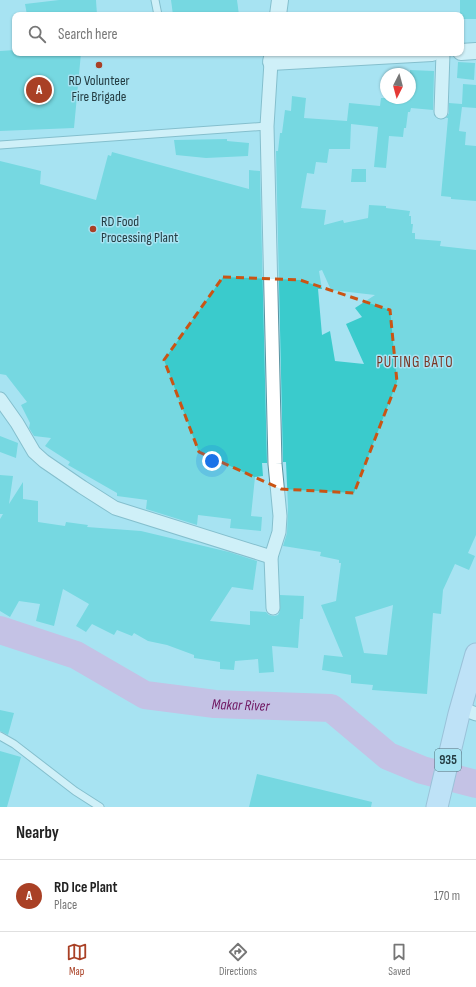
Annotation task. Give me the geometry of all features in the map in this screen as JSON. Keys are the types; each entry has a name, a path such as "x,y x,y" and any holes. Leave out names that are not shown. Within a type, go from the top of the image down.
{"main road":[{"name":"935","path":"437,807 465,712 476,654"}],"street":[{"path":"278,12 280,0"},
{"path":"464,52 476,51"},
{"path":"273,608 271,557 279,532 280,516 275,464 267,126 272,58 336,56"},
{"path":"441,112 443,56"},
{"path":"0,400 17,423 34,452 44,461 115,508 271,557"}],"lane":[{"path":"155,0 157,12"},
{"path":"0,144 267,126"},
{"path":"0,736 14,744 76,791 100,807"}],"highlighted area":[{"path":"223,277 300,280 390,310 397,382 354,493 281,489 199,452 164,360"}],"building":[{"path":"59,0 96,0 97,12 26,12 25,4"},
{"path":"171,0 237,0 239,12 173,12"},
{"path":"460,0 476,0 476,19 464,19 464,12 460,12"},
{"path":"12,50 12,56 81,56 74,128 0,131 0,51"},
{"path":"458,62 475,63 474,80 457,78"},
{"path":"416,70 434,71 433,110 411,108 410,112 408,112 403,137 389,136 386,168 374,167 378,127 351,124 350,149 329,149 327,163 316,162 314,174 307,173 301,208 326,210 324,225 343,220 344,223 368,218 369,205 386,206 386,208 410,211 409,216 411,216 411,224 413,224 412,233 415,233 415,239 441,241 440,246 476,250 476,535 468,553 475,556 469,570 455,564 443,590 441,614 433,613 427,694 372,690 373,685 351,683 351,675 322,670 324,655 343,657 321,605 336,601 341,563 339,563 339,560 320,556 321,552 283,546 287,533 288,507 286,462 283,462 276,151 278,151 280,133 282,133 285,110 291,111 292,96 306,98 304,118 347,121 349,103 380,106 380,104 416,104","holes":["322,270 331,290 375,295 355,308 362,317 346,324 364,364 335,361 330,331 322,335 318,289 322,289 319,271","393,605 387,655 364,653 355,617"]},
{"path":"463,84 476,85 476,108 462,107 459,131 466,132 465,145 476,146 476,201 451,199 451,197 441,196 448,118 446,118 449,113 449,103 462,104"},
{"path":"227,139 227,141 249,143 248,156 206,158 176,155 174,140"},
{"path":"112,152 249,189 249,170 260,171 267,463 262,463 263,476 255,477 251,516 262,517 261,531 230,528 231,519 198,515 197,525 146,509 147,500 117,496 117,493 68,465 70,462 45,446 51,438 34,436 29,428 30,423 21,405 27,402 6,375 0,374 0,161 41,171 40,184 96,200 108,155 111,156"},
{"path":"352,169 366,169 366,182 351,182"},
{"path":"0,436 18,443 16,458 0,452"},
{"path":"0,475 13,476 9,504 23,482 23,499 38,501 38,522 65,526 66,522 88,525 87,527 141,531 229,552 257,561 253,590 232,587 210,621 250,625 250,611 266,612 269,615 274,616 278,615 280,611 280,595 304,596 303,619 300,619 298,648 272,646 274,672 259,673 258,659 235,661 234,670 220,669 220,662 194,658 194,655 167,645 148,641 134,633 132,636 117,630 114,635 92,624 86,632 76,626 89,604 63,589 54,626 36,621 40,604 19,601 10,617 0,611 0,519 3,514 0,514"},
{"path":"0,710 14,713 8,735 0,731"},
{"path":"0,751 21,757 7,807 0,807"},
{"path":"257,774 372,802 371,807 249,807"}],"waterway":[{"name":"Makar River","path":"0,630 76,655 145,695 215,704 331,708 388,756 422,770 476,784"}],"place":[{"name":"RD Volunteer Fire Brigade","path":"99,65"},
{"name":"RD Ice Plant","path":"39,90"},
{"name":"RD Food Processing Plant","path":"93,229"}],"district":[{"name":"PUTING BATO","path":"415,362"}]}
